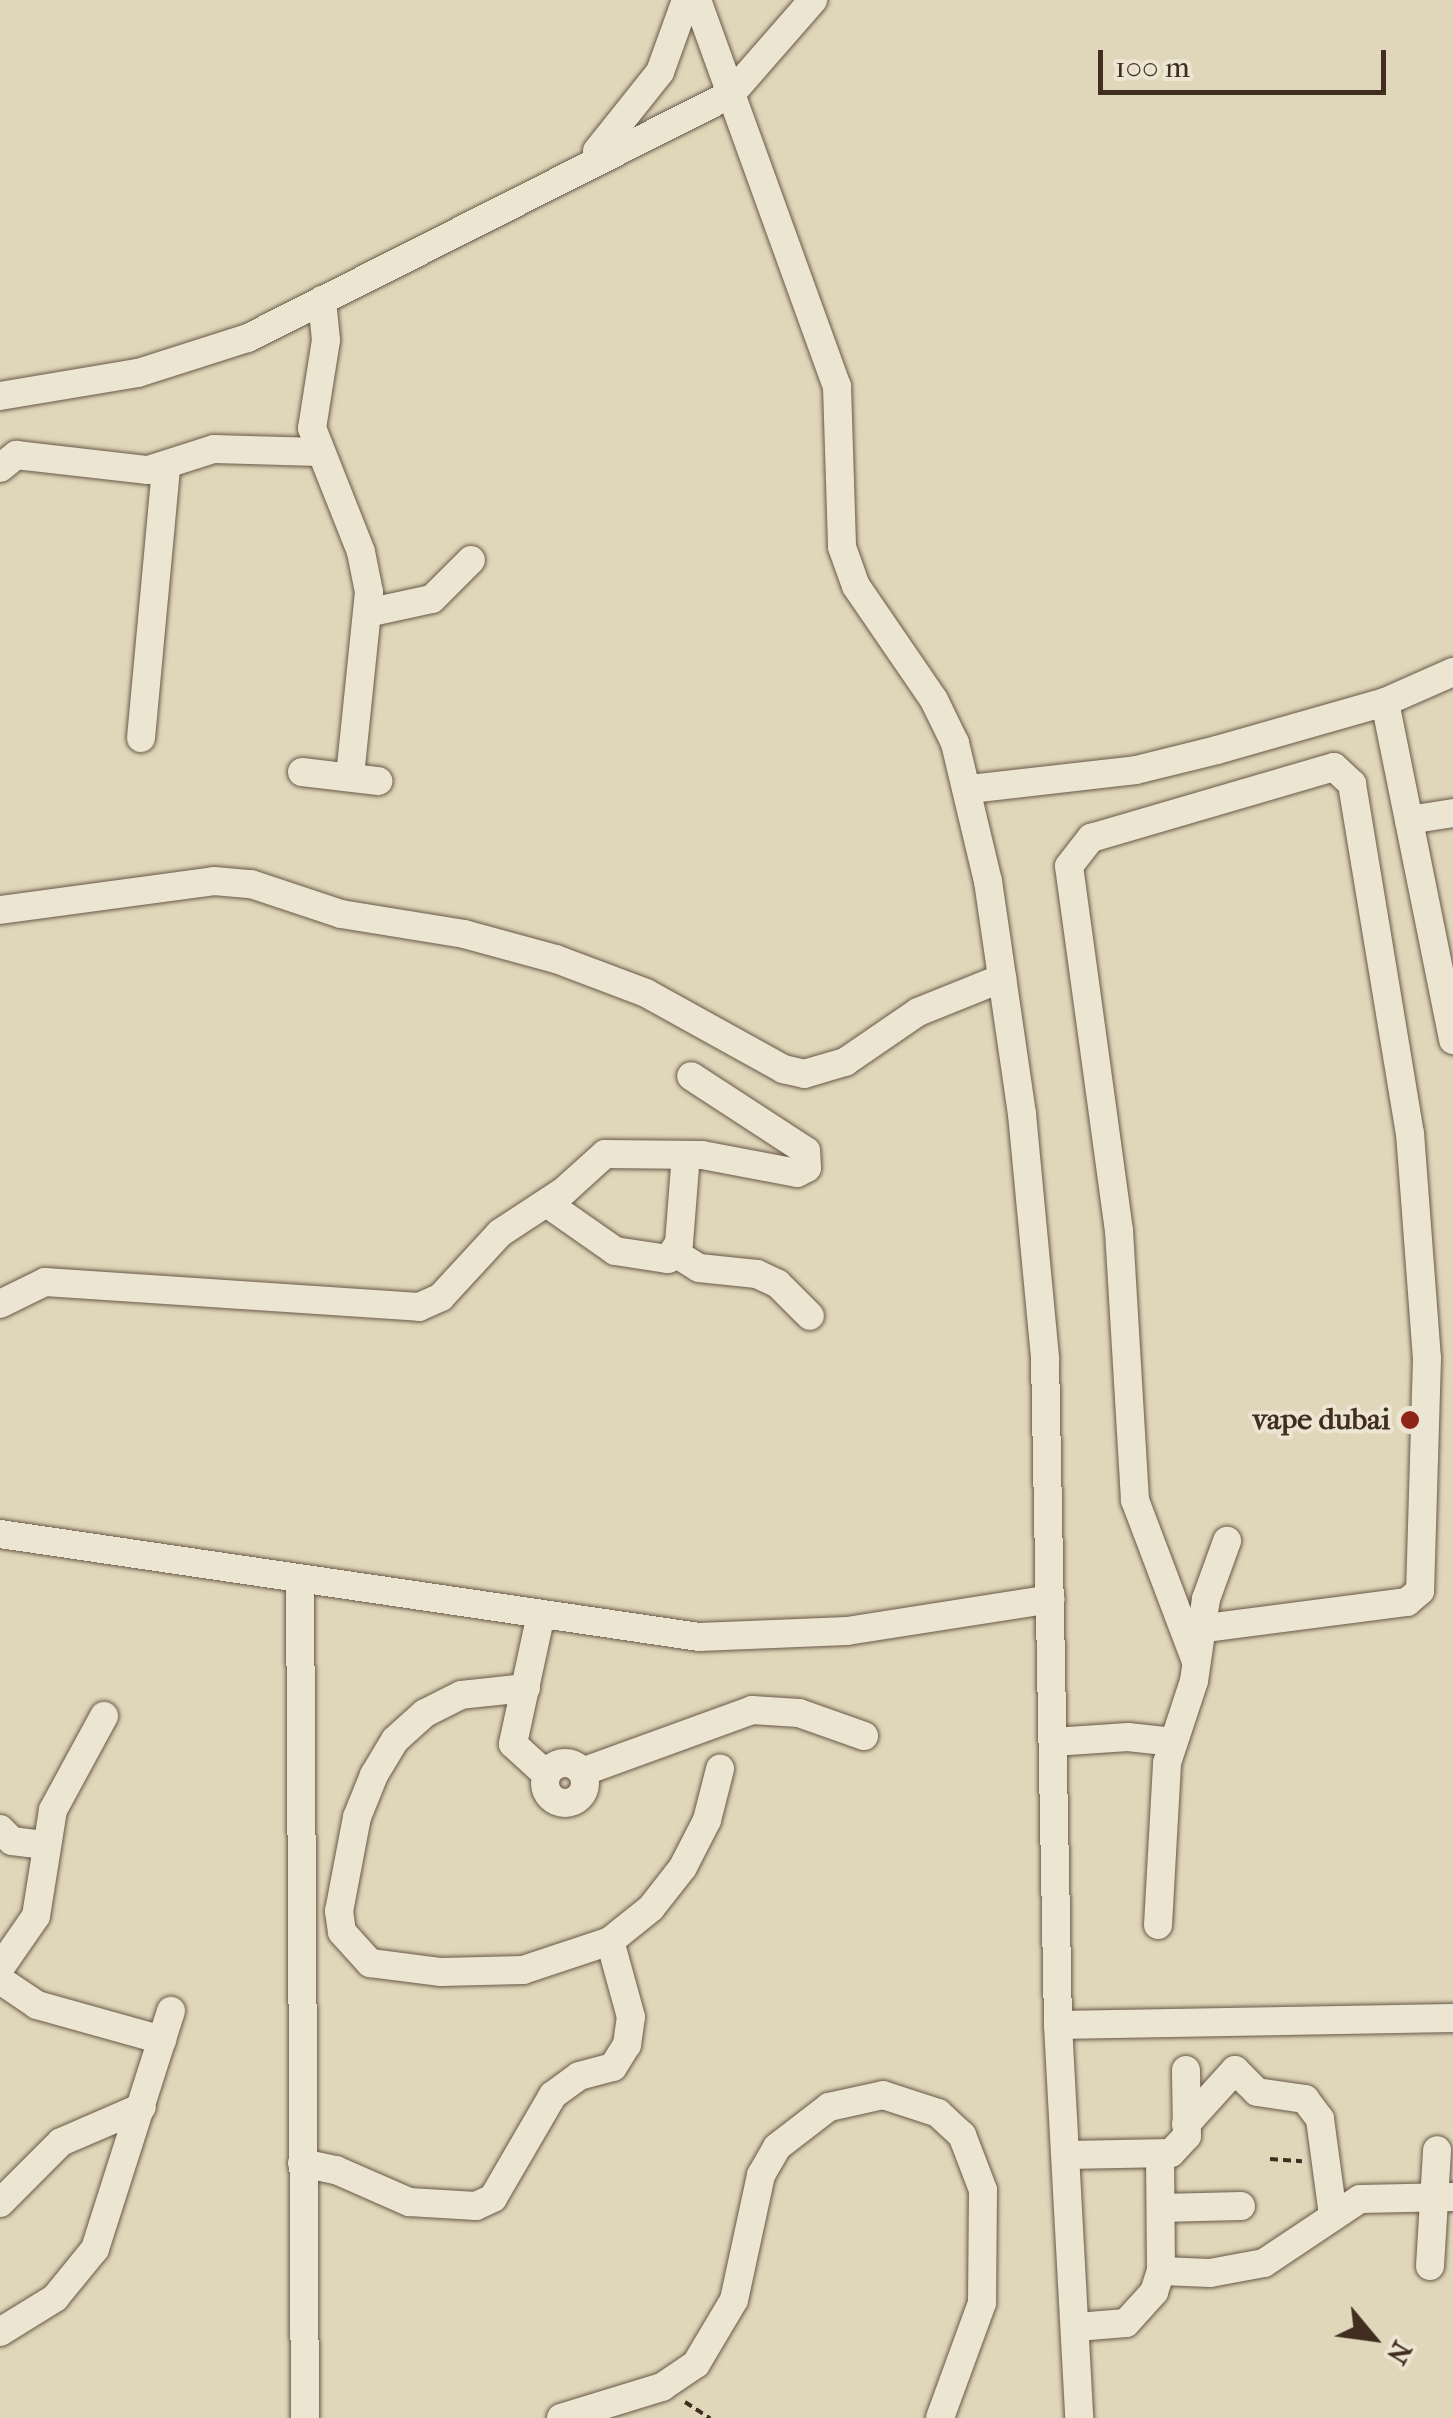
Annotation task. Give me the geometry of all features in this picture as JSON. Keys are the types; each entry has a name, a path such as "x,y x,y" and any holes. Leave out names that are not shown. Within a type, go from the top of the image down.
{"street":[{"path":"564,176 634,112 660,72 686,0"},
{"path":"697,0 838,386 842,547 856,586 934,700 970,790 1002,978 1040,1288 1051,1599 1058,2025 1079,2418"},
{"path":"0,396 81,386 194,357 322,300 732,94 814,0"},
{"path":"322,300 326,340 312,404 318,452 367,572 350,777"},
{"path":"0,468 16,456 130,469 166,466 214,449 318,452"},
{"path":"142,738 166,466"},
{"path":"366,613 432,599 471,560"},
{"path":"970,790 1136,770 1385,702 1453,672"},
{"path":"1385,702 1453,1040"},
{"path":"1195,1660 1136,1500 1118,1231 1069,866 1091,838 1334,767 1352,784 1410,1132 1427,1358 1420,1591 1408,1602 1200,1629"},
{"path":"302,772 378,780"},
{"path":"1409,820 1453,814"},
{"path":"0,910 214,881 250,884 341,914 464,934 556,959 646,993 783,1069 804,1074 845,1062 918,1012 1002,978"},
{"path":"0,1304 45,1282 419,1307 441,1297 500,1233 548,1204 605,1154 686,1155 797,1173 809,1162 806,1150 691,1076"},
{"path":"675,1253 686,1155"},
{"path":"548,1204 632,1258 659,1262 675,1253"},
{"path":"675,1253 699,1268 758,1274 778,1284 810,1316"},
{"path":"0,1534 698,1637 773,1638 1051,1599"},
{"path":"1158,1925 1164,1786 1200,1629 1227,1541"},
{"path":"300,1579 305,2418"},
{"path":"542,1614 514,1749 546,1774 564,1762 582,1772 752,1710 798,1713 864,1736"},
{"path":"526,1688 460,1695 424,1713 395,1740 357,1817 342,1882 342,1932 370,1962 441,1972 523,1970 610,1941 651,1908 683,1867 707,1820 720,1770"},
{"path":"0,1968 36,1916 45,1845 66,1776 104,1716"},
{"path":"1053,1742 1174,1742"},
{"path":"0,1829 12,1842 45,1845"},
{"path":"302,2163 336,2170 409,2202 476,2206 493,2198 554,2095 579,2076 613,2067 627,2045 631,2017 610,1941"},
{"path":"0,1980 37,2005 162,2040"},
{"path":"0,2332 54,2298 95,2249 172,2011"},
{"path":"1058,2025 1453,2018"},
{"path":"1067,2156 1160,2155 1181,2146 1186,2124 1186,2070"},
{"path":"1186,2124 1224,2076 1242,2071 1257,2092 1312,2104 1320,2119 1322,2162 1333,2215"},
{"path":"560,2418 662,2387 696,2364 725,2324 761,2175 777,2147 829,2107 884,2095 915,2102 950,2124 977,2162 983,2190 982,2303 940,2418"},
{"path":"0,2203 61,2142 142,2107"},
{"path":"1430,2266 1444,2198 1437,2150"},
{"path":"1077,2328 1126,2323 1139,2315 1161,2271 1160,2155"},
{"path":"1161,2271 1210,2273 1264,2263 1360,2199 1444,2198"},
{"path":"1160,2208 1241,2206"}],"path":[{"path":"1270,2158 1322,2162"},
{"path":"662,2387 710,2418"}],"place":[{"name":"vape dubai","path":"1410,1420"}]}
